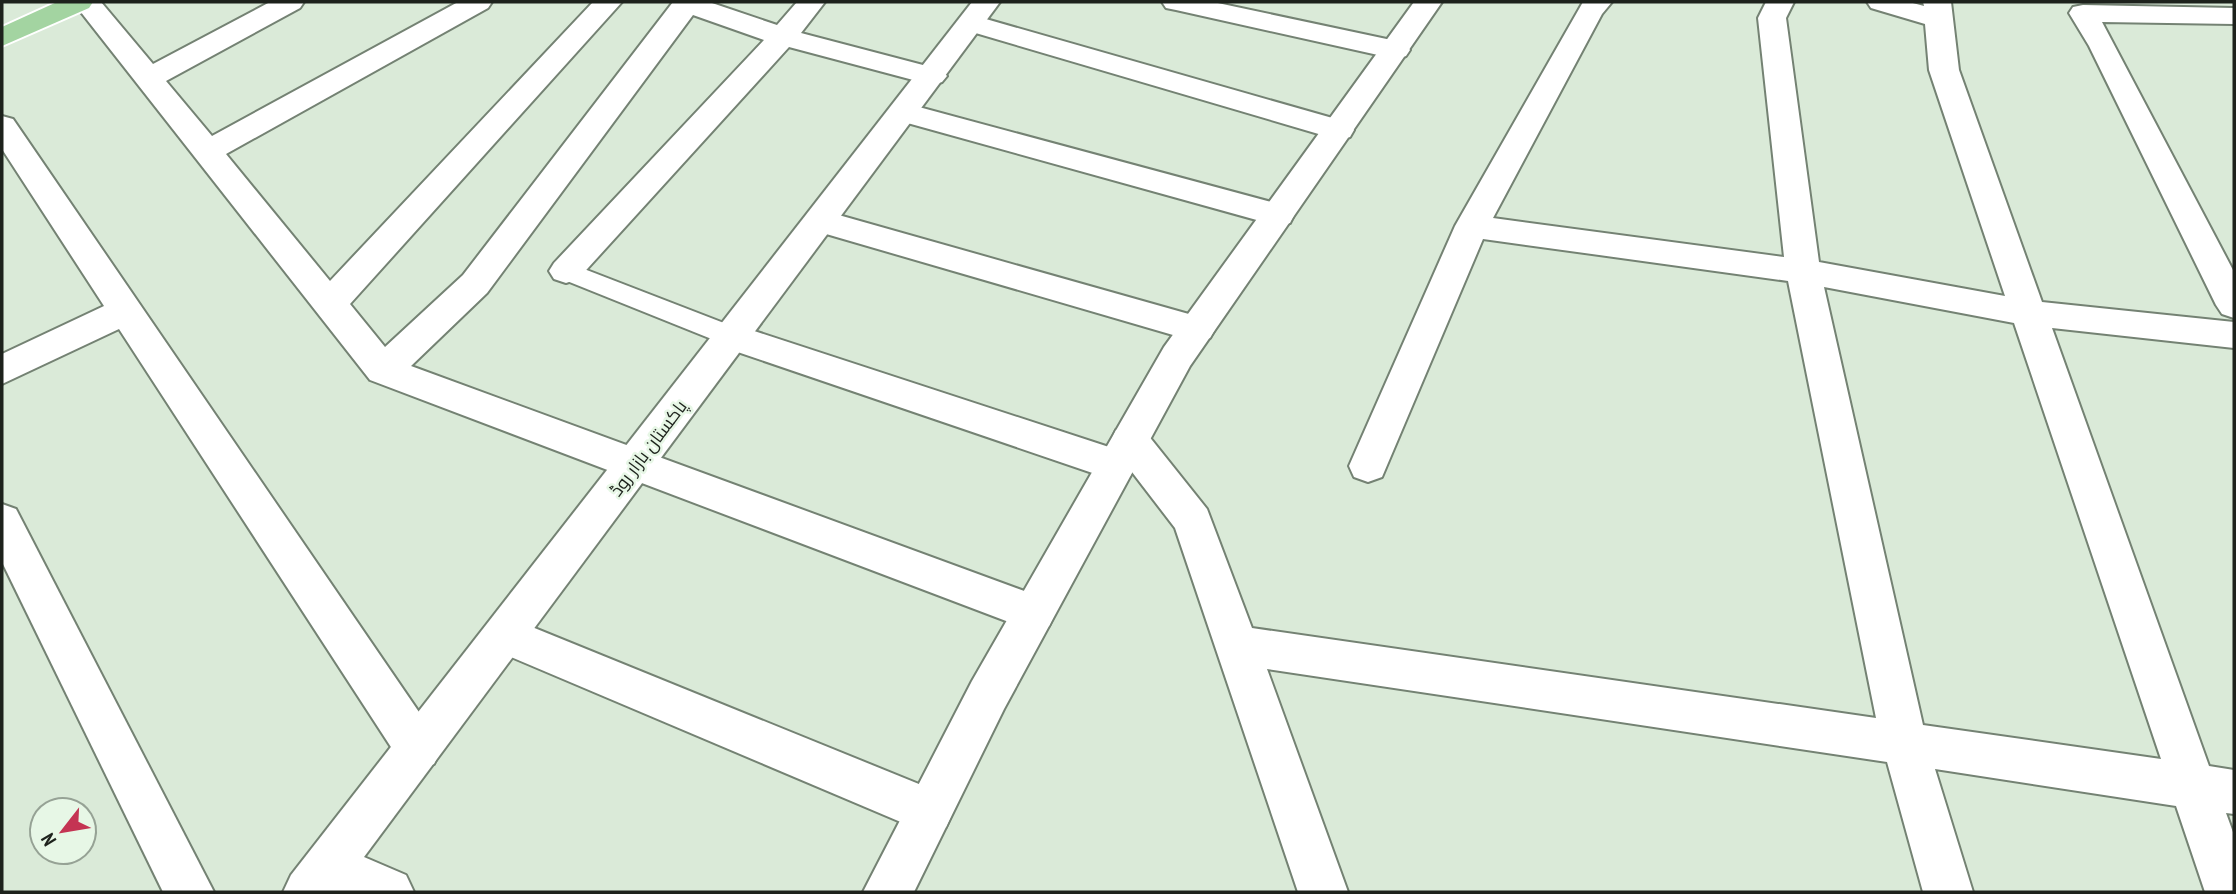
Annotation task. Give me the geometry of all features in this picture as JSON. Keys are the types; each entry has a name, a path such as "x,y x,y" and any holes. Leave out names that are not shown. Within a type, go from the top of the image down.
{"main road":[{"path":"2,17 35,2"},
{"path":"2,37 79,2"}],"street":[{"path":"87,2 383,370 635,466 1034,612"},
{"path":"149,78 290,2"},
{"path":"208,151 478,2"},
{"path":"330,303 608,2"},
{"path":"383,370 475,284 687,2 783,37 932,76"},
{"path":"566,271 783,37 811,2"},
{"path":"1176,2 1396,50"},
{"path":"888,892 988,695 1177,357 1428,2"},
{"path":"1368,466 1472,226 1590,11 1598,2"},
{"path":"1780,2 1772,18 1803,271 1904,742 1948,892"},
{"path":"1881,2 1937,11 1944,70 2029,313 2214,788 2230,892"},
{"path":"2234,16 2155,8 2083,13 2103,46 2234,305"},
{"path":"979,13 1339,130"},
{"name":"پاکستان بازار روڈ","path":"319,879 979,13"},
{"path":"904,112 1278,215"},
{"path":"2,127 418,749"},
{"path":"821,221 1197,329"},
{"path":"1472,226 1803,271 2029,313 2234,335"},
{"path":"2,370 125,311"},
{"path":"733,337 1123,453 1193,521 1323,892"},
{"path":"2,521 188,892"},
{"path":"505,635 929,811"},
{"path":"1237,645 2214,788"},
{"path":"319,879 389,892"}],"lane":[{"path":"566,271 733,337"}]}
